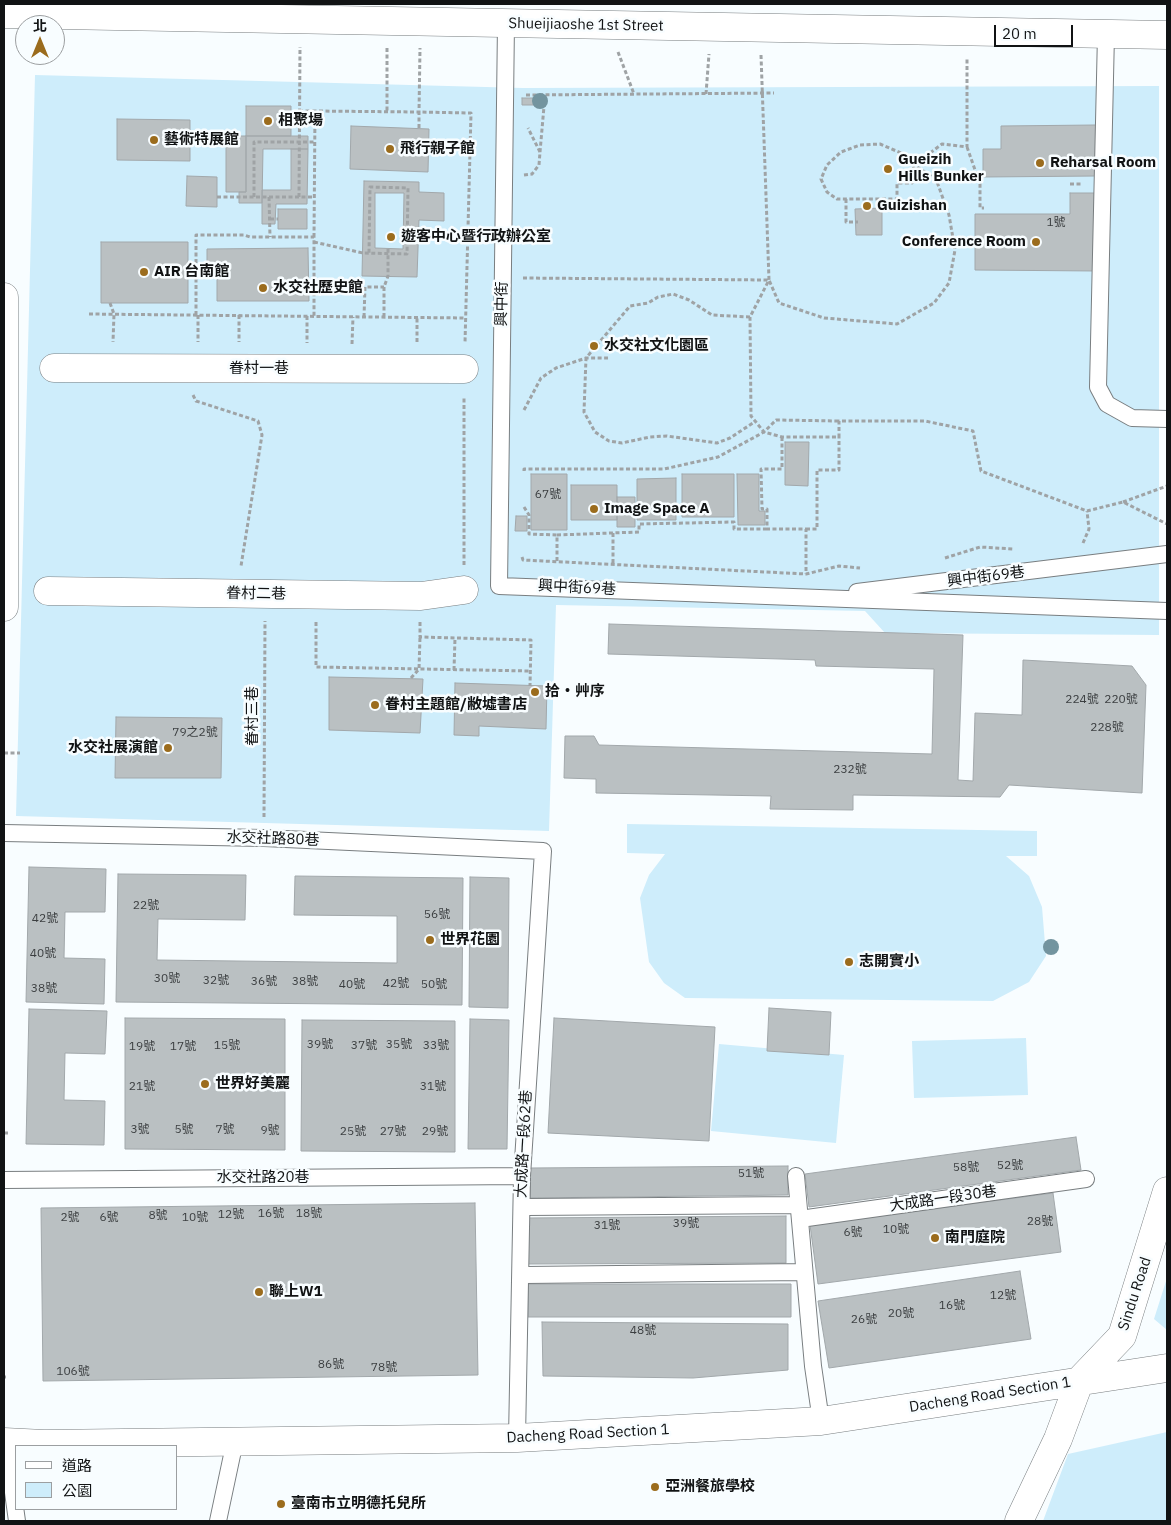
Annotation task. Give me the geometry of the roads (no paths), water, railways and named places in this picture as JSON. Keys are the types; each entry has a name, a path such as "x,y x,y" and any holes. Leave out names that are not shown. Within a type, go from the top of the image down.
{"street":[{"path":"4,4 4,13"},
{"name":"Shueijiaoshe 1st Street","path":"4,13 1167,35"},
{"path":"4,297 4,607"},
{"name":"眷村一巷","path":"54,368 191,358 464,369"},
{"name":"眷村二巷","path":"48,591 420,596 464,590"},
{"name":"Sindu Road","path":"1018,1521 1058,1439 1080,1380 1122,1336 1167,1191"},
{"name":"Dacheng Road Section 1","path":"5,1439 44,1444 517,1438 821,1421 1167,1368"}],"lane":[{"name":"興中街","path":"499,586 506,23"},
{"path":"1106,34 1098,387 1107,404 1132,418 1167,420"},
{"name":"興中街69巷","path":"805,599 1167,554"},
{"name":"興中街69巷","path":"499,586 805,599 1167,611"},
{"name":"水交社路80巷","path":"4,833 264,838 543,851"},
{"name":"大成路一段62巷","path":"517,1438 522,1176 543,851"},
{"name":"水交社路20巷","path":"4,1180 522,1176"},
{"path":"796,1176 813,1366 821,1421"},
{"name":"大成路一段30巷","path":"526,1207 799,1212 1086,1179"},
{"path":"525,1275 804,1272"},
{"path":"5,1439 15,1507"},
{"path":"218,1521 235,1441"}],"place":[{"name":"相聚場","path":"268,121"},
{"name":"藝術特展館","path":"154,140"},
{"name":"飛行親子館","path":"390,149"},
{"name":"Reharsal Room","path":"1040,163"},
{"name":"Gueizih Hills Bunker","path":"888,169"},
{"name":"Guizishan","path":"867,206"},
{"name":"遊客中心暨行政辦公室","path":"391,237"},
{"name":"Conference Room","path":"1036,242"},
{"name":"AIR 台南館","path":"144,272"},
{"name":"水交社歷史館","path":"263,288"},
{"name":"水交社文化園區","path":"594,346"},
{"name":"Image Space A","path":"594,509"},
{"name":"拾・艸序","path":"535,692"},
{"name":"眷村主題館/敝墟書店","path":"375,705"},
{"name":"水交社展演館","path":"168,748"},
{"name":"世界花園","path":"430,940"},
{"name":"志開實小","path":"849,962"},
{"name":"世界好美麗","path":"205,1084"},
{"name":"南門庭院","path":"935,1238"},
{"name":"聯上W1","path":"259,1292"},
{"name":"亞洲餐旅學校","path":"655,1487"},
{"name":"臺南市立明德托兒所","path":"281,1504"}]}
